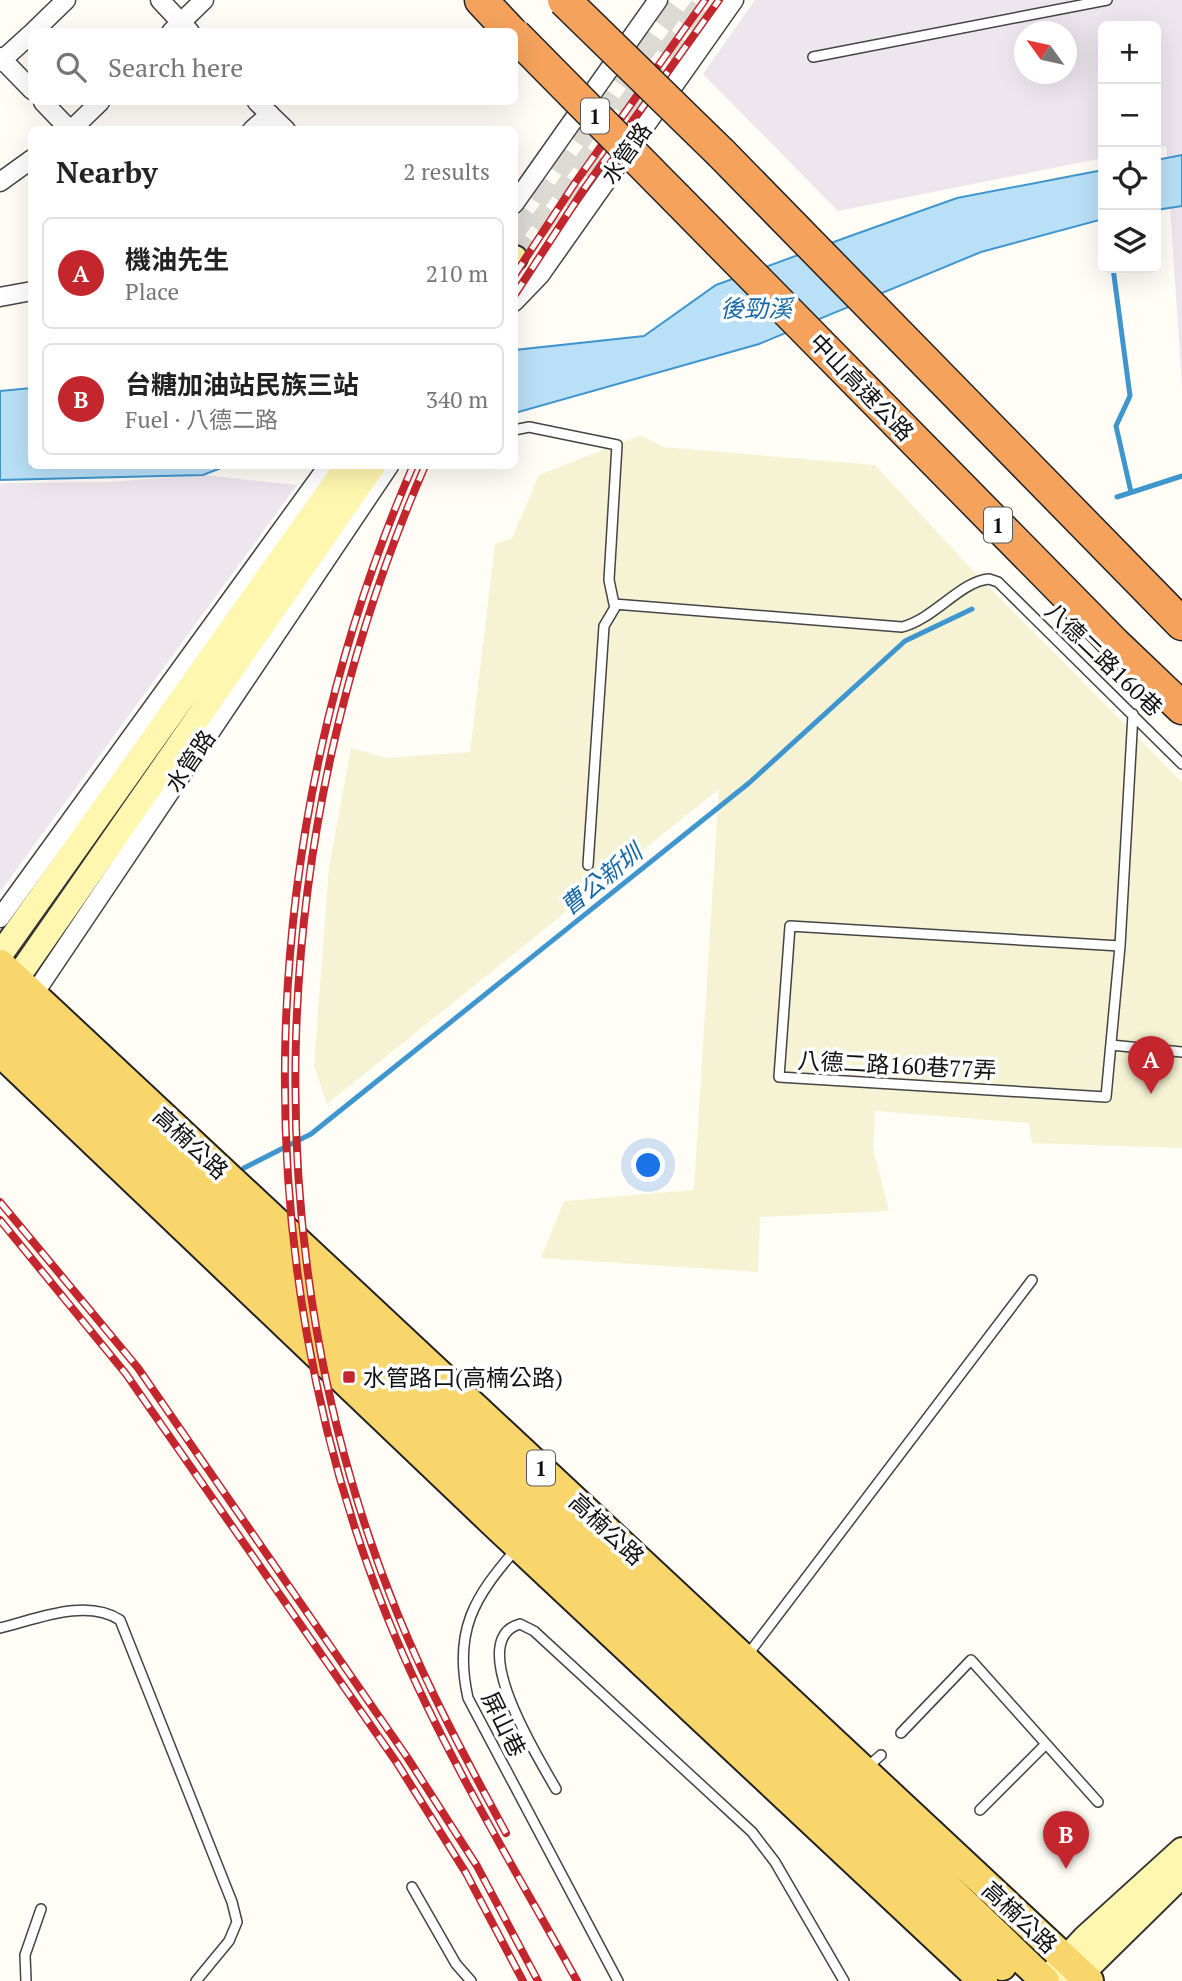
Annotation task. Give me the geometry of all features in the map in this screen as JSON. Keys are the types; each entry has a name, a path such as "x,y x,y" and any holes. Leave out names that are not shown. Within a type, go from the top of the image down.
{"highway":[{"name":"中山高速公路","path":"481,0 508,28"},
{"path":"564,0 721,153 790,227 1182,624"},
{"name":"中山高速公路","path":"518,38 1115,644 1182,708"}],"main road":[{"name":"高楠公路","path":"8,1007 1017,1981"},
{"name":"高楠公路","path":"8,1007 542,1520 983,1981"},
{"name":"高楠公路","path":"542,1520 738,1668 873,1763 1077,1973"},
{"name":"高楠公路","path":"738,1668 1045,1981"}],"street":[{"path":"36,28 66,0"},
{"path":"160,0 181,28 204,0"},
{"path":"518,198 658,0"},
{"name":"水管路","path":"518,298 540,275 734,0"},
{"path":"28,36 1,60 28,86"},
{"path":"46,105 67,126"},
{"path":"75,126 97,105"},
{"path":"254,126 264,108 282,126"},
{"path":"0,182 28,162"},
{"path":"0,297 28,293"},
{"path":"0,918 356,471"},
{"name":"水管路","path":"0,955 356,471"},
{"name":"水管路","path":"8,1007 356,471"},
{"path":"1077,1973 1182,1850"},
{"path":"1045,1981 1077,1973 1182,1875"}],"lane":[{"path":"813,57 1107,0"},
{"path":"518,429 529,427 617,445 609,579 614,604 617,604 604,626 588,864"},
{"name":"八德二路160巷","path":"617,604 902,627 918,624 978,582 989,579 998,582 1182,764"},
{"name":"八德二路160巷77弄","path":"1120,946 790,926 779,1077 1106,1097 1120,946 1133,714"},
{"path":"1111,1045 1182,1052"},
{"path":"738,1668 1032,1280"},
{"name":"屏山巷","path":"542,1520 485,1587 469,1620 461,1660 468,1698 559,1875 618,1981"},
{"path":"0,1628 88,1610 107,1611 120,1620 232,1902 237,1922 229,1941 196,1981"},
{"path":"555,1788 504,1686 501,1648 509,1630 520,1624 534,1631 752,1832 775,1862 844,1981"},
{"path":"901,1733 971,1660 1098,1802"},
{"path":"980,1811 1046,1744"},
{"path":"412,1888 456,1964 471,1981"},
{"path":"26,1981 25,1955 41,1909"}],"shaded area":[{"path":"755,0 1182,0 1182,387 1166,146 1161,146 1161,21 1098,21 1098,159 838,211 703,74"},
{"path":"641,435 663,447 875,465 978,576 1182,782 1182,1148 1032,1143 1029,1123 875,1111 873,1148 889,1211 760,1217 758,1272 541,1258 564,1201 694,1190 719,789 327,1104 314,1066 329,867 351,748 387,758 470,752 495,544 512,538 539,475"},
{"path":"203,475 297,485 0,892 0,483 108,482"}],"water":[{"path":"1182,155 1182,206 1161,209 1161,159"},
{"name":"後勁溪","path":"1098,171 1098,220 981,252 759,344 518,412 518,350 644,336 716,285 957,198"},
{"path":"28,388 28,469 218,469 203,475 0,480 0,391"}],"waterway":[{"path":"1114,273 1130,396 1116,426 1131,492"},
{"name":"曹公新圳","path":"1117,497 1182,476"},
{"name":"曹公新圳","path":"244,1168 311,1134 749,783 905,641 972,609"}],"tunnel":[{"path":"518,224 679,0"},
{"path":"518,254 707,0"}],"railway":[{"path":"518,270 575,183 705,0"},
{"path":"518,290 584,189 719,0"},
{"path":"412,469 360,605 321,747 296,893 285,1040 289,1187 307,1334 340,1478 388,1619 453,1758 577,1981"},
{"path":"424,469 372,604 333,746 307,891 296,1038 299,1185 317,1331 350,1475 398,1615 422,1671 506,1833"},
{"path":"0,1202 138,1368 407,1757 477,1866 538,1981"},
{"path":"0,1220 126,1374 397,1763 466,1873 523,1981"}],"place":[{"name":"機油先生","path":"1151,1094"},
{"name":"水管路口(高楠公路)","path":"349,1377"},
{"name":"台糖加油站民族三站","path":"1066,1869"}]}
